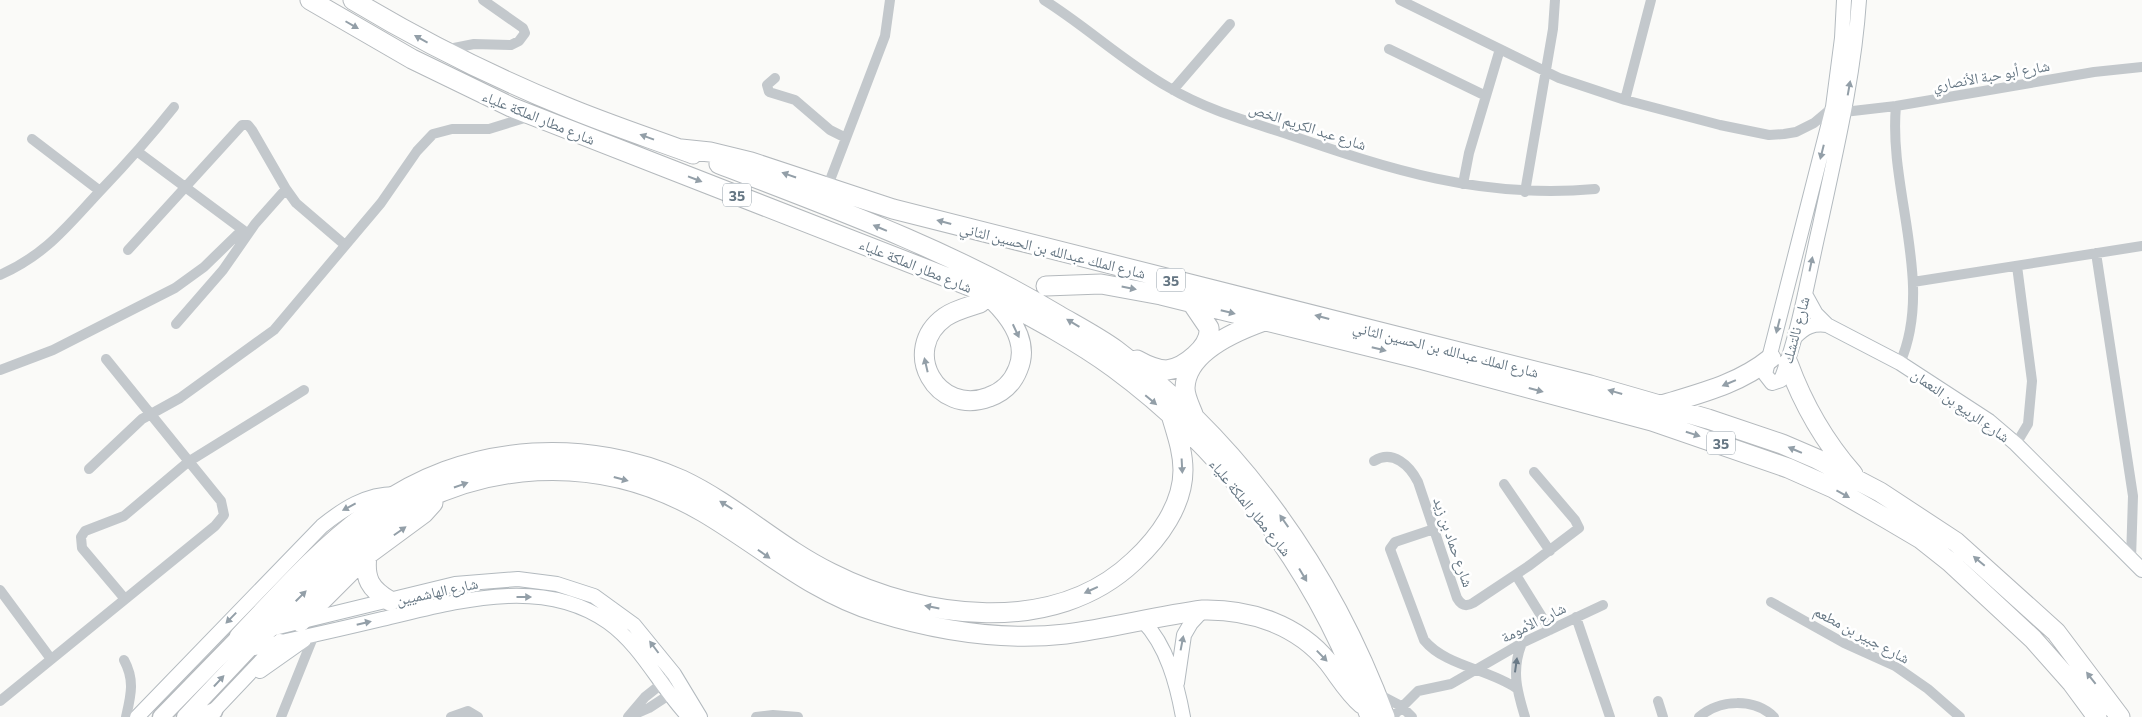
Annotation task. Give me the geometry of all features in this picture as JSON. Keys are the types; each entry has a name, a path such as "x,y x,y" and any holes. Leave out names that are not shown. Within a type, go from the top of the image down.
{"highway":[{"name":"شارع مطار الملكة علياء","path":"310,0 509,114 532,116 1045,324 1114,368 1172,418 1240,488 1290,555 1335,631 1371,706 1385,717"},
{"name":"شارع مطار الملكة علياء","path":"353,0 442,50 467,53 564,106 880,227 963,264 1029,297 1114,349 1196,418 1259,488 1304,550 1340,613 1371,706"},
{"name":"شارع الملك عبدالله بن الحسين الثاني","path":"681,150 710,152 752,162 893,209 1546,374 1662,405 1782,444 1859,481 1914,513 1956,542 2056,632 2120,717"},
{"name":"شارع الملك عبدالله بن الحسين الثاني","path":"1046,286 1112,285 1192,303 1652,421 1763,458 1833,488 1921,539 1950,562 2033,639 2072,683 2097,717"},
{"name":"35","path":"983,298 1003,310 1015,328 1022,350 1020,363 1011,382 994,395 974,400 957,399 939,390 930,376 924,360 926,342 937,324 946,316 983,298"},
{"path":"1114,349 1155,368 1168,370 1182,365 1202,348 1210,332 1206,321 1192,303"},
{"path":"1196,418 1185,390 1191,370 1211,347 1226,336 1264,321"},
{"path":"1662,405 1727,384 1779,360 1811,417 1833,450 1859,481"},
{"path":"244,643 334,538 395,494 469,463 536,453 580,454 610,458 673,476 732,508 810,562 860,586 935,608 1005,612 1061,602 1091,590 1119,574 1149,545 1171,514 1182,480 1181,452 1172,418"},
{"path":"272,636 358,541 386,521 439,494 491,476 523,471 559,470 615,477 660,491 705,513 790,571 830,594 874,612 920,625 977,634 1033,636 1067,634 1204,610 1223,610 1251,614 1293,632 1327,660 1349,692 1371,706"},
{"path":"660,491 673,476"},
{"path":"308,631 367,555 424,513 439,494"},
{"path":"367,555 365,572 368,583 374,591 390,601"}],"main road":[{"path":"161,716 219,656 244,643 272,636"},
{"path":"185,717 244,643"}],"street":[{"path":"467,53 510,45 524,35 522,26 483,0"},
{"path":"827,188 885,36 890,0"},
{"name":"شارع عبد الكريم الخص","path":"1044,0 1129,62 1173,90 1235,118 1364,161 1415,175 1463,184 1525,192 1595,189"},
{"path":"1402,0 1546,73 1625,100 1720,125 1769,135 1796,132 1839,109"},
{"path":"1525,192 1546,73 1556,0"},
{"path":"1625,100 1651,0"},
{"name":"شارع نالتشك","path":"1779,360 1795,337 1805,294 1839,109 1844,0"},
{"name":"شارع نالتشك","path":"1779,360 1856,43 1859,0"},
{"path":"1173,90 1230,24"},
{"path":"1389,49 1486,96"},
{"path":"1463,184 1469,153 1500,49"},
{"name":"شارع أبو حبة الأنصاري","path":"1839,109 1896,106 2094,72 2142,68"},
{"path":"775,78 767,85 769,92 796,100 830,130 846,138"},
{"path":"1896,106 1895,142 1913,282 1912,322 1906,351 1900,363"},
{"path":"0,275 23,263 53,243 138,152 174,107"},
{"path":"88,469 142,419 180,398 267,336 384,198 417,151 433,134 452,129 489,129 509,114"},
{"path":"128,250 234,132 245,124 252,130 296,203 345,245"},
{"path":"32,139 100,191"},
{"path":"138,152 245,232"},
{"path":"0,370 53,350 175,288 204,267 245,232 286,189"},
{"path":"176,324 223,270 245,232"},
{"path":"1913,282 2142,246"},
{"path":"2096,253 2134,496 2131,559"},
{"path":"2016,444 2028,424 2032,381 2018,266"},
{"name":"شارع الربيع بن النعمان","path":"1805,294 1816,314 1827,325 1900,363 1949,393 1989,421 2016,444 2142,570"},
{"path":"1795,337 1804,328 1817,324 1827,325"},
{"path":"0,701 215,526 224,514 221,501 106,359"},
{"path":"125,599 82,548 81,537 89,529 124,516 188,462 304,390"},
{"name":"شارع حماد بن زيد","path":"1374,461 1390,457 1406,465 1418,482 1456,595 1462,604 1473,603 1516,576 1576,533 1580,526 1534,472"},
{"path":"1504,484 1550,551"},
{"path":"137,717 322,526 354,504 380,495 395,494"},
{"path":"1434,529 1394,542 1390,547 1390,553 1424,640 1444,655 1497,676 1516,688"},
{"path":"1516,576 1550,630"},
{"name":"شارع الهاشميين","path":"308,631 390,601 455,584 496,580 542,581 570,587 594,596 625,616 649,641 674,674 700,717"},
{"path":"0,590 51,659"},
{"name":"شارع الهاشميين","path":"272,636 308,631 461,600 515,596 556,599 583,607 618,630 640,652 670,695 689,717"},
{"name":"شارع جبير بن مطعم","path":"1771,602 1836,639 1894,666 1928,690 1960,717"},
{"name":"شارع الأمومة","path":"1401,706 1422,689 1451,684 1476,668 1603,604"},
{"path":"1177,683 1184,635 1191,623 1204,610"},
{"path":"1576,618 1610,717"},
{"path":"1143,621 1157,638 1177,683 1183,717"},
{"path":"207,715 239,686 308,631"},
{"path":"281,717 308,631"},
{"path":"239,686 272,636"},
{"path":"1522,644 1516,665 1516,688 1525,717"},
{"path":"124,660 130,673 132,685 126,717"},
{"path":"628,717 645,697 674,674"},
{"path":"628,717 650,708 682,686"},
{"path":"1658,701 1663,717"},
{"path":"1699,717 1719,707 1748,703 1765,709 1774,717"},
{"path":"1371,706 1401,706 1412,717"},
{"path":"1392,717 1401,706"},
{"path":"451,717 468,711 478,717"},
{"path":"756,717 773,715 798,717"}]}
